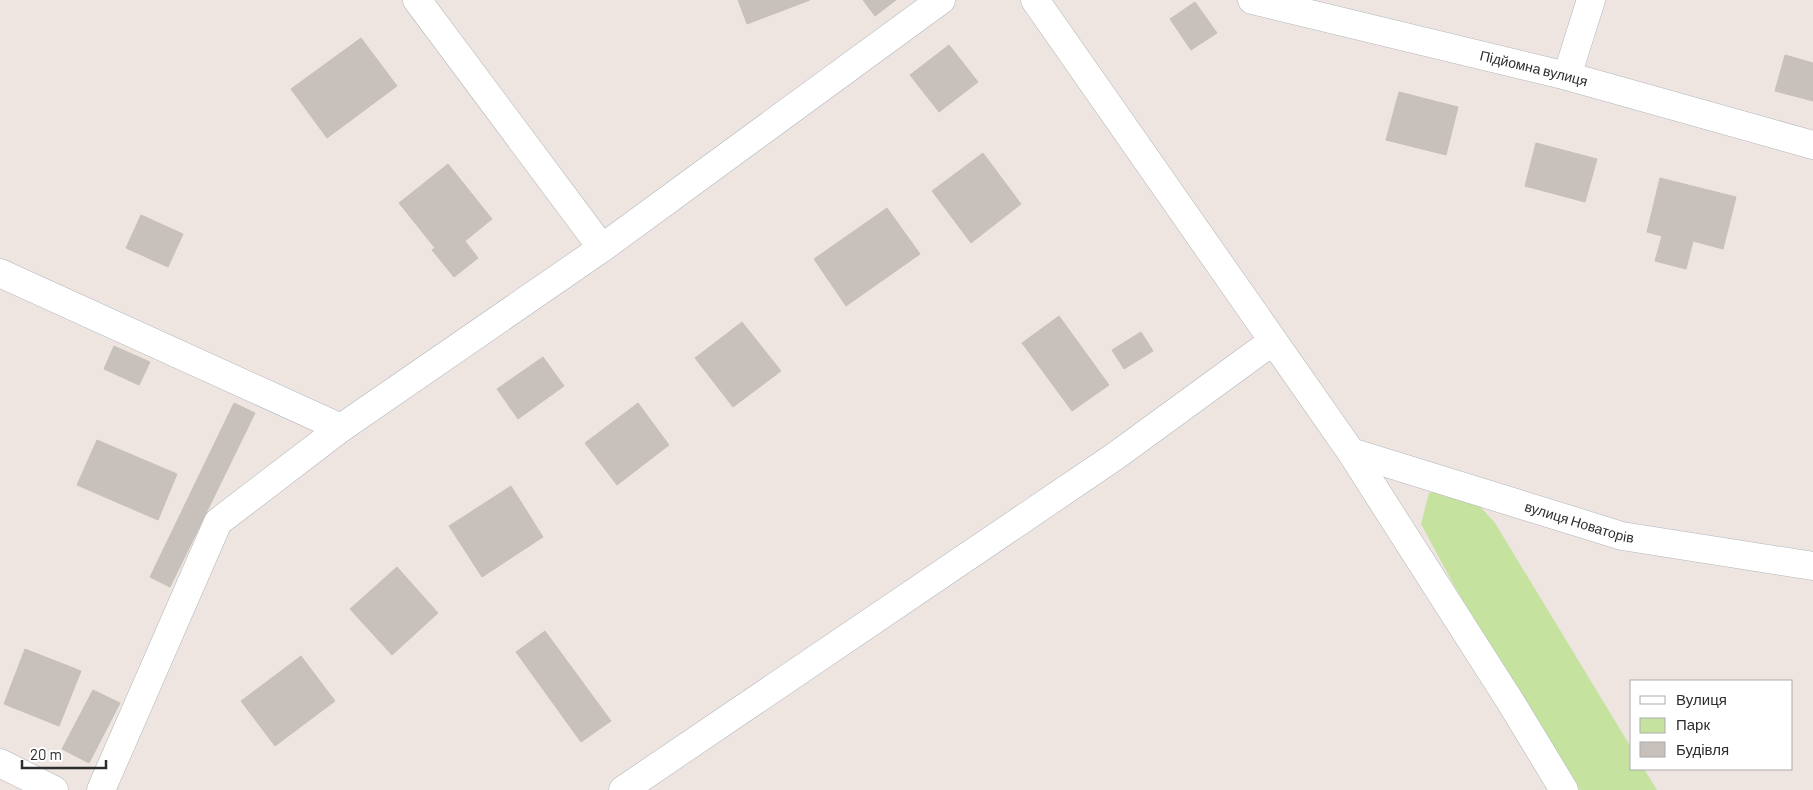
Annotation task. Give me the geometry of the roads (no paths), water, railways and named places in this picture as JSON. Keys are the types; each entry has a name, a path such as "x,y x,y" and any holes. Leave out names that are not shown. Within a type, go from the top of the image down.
{"street":[{"path":"417,0 602,248"},
{"path":"101,790 218,522 341,428 602,248 941,0"},
{"path":"1035,0 1351,452 1510,701 1564,790"},
{"name":"Підйомна вулиця","path":"1252,0 1567,76 1813,145"},
{"path":"1567,76 1591,0"},
{"path":"0,273 341,428"},
{"path":"623,790 1114,457 1273,341"},
{"name":"вулиця Новаторів","path":"1351,452 1622,536 1813,566"},
{"path":"0,763 54,790"}]}
